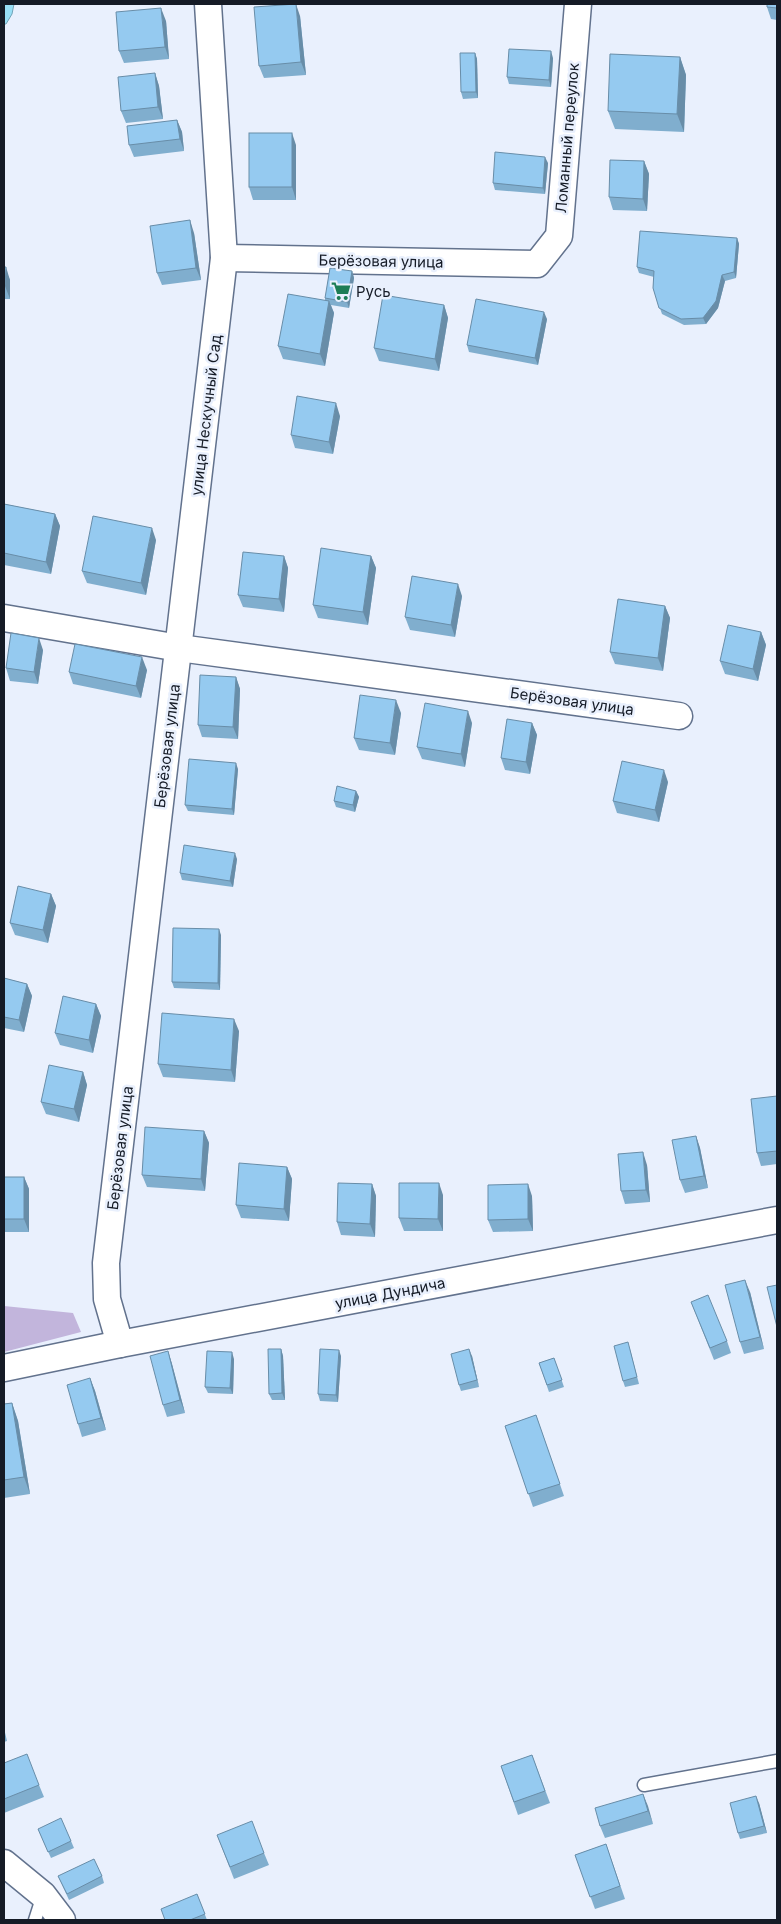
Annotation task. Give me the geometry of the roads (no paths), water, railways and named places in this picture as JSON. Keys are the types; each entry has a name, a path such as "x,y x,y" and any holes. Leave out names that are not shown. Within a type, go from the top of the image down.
{"street":[{"name":"улица Нескучный Сад","path":"179,648 224,258 208,4"},
{"name":"Ломанный переулок","path":"537,264 560,236 578,4"},
{"name":"Берёзовая улица","path":"224,258 537,264"},
{"path":"4,618 179,648"},
{"name":"Берёзовая улица","path":"120,1344 107,1299 106,1263 179,648 680,716"},
{"name":"улица Дундича","path":"4,1368 120,1344 777,1220"},
{"path":"4,1863 43,1895 62,1920"}],"lane":[{"path":"644,1785 777,1761"},
{"path":"35,1920 43,1895"}],"water":[{"path":"4,4 14,4 12,14 6,24 4,24"}],"place":[{"name":"Русь","path":"341,291"}]}
